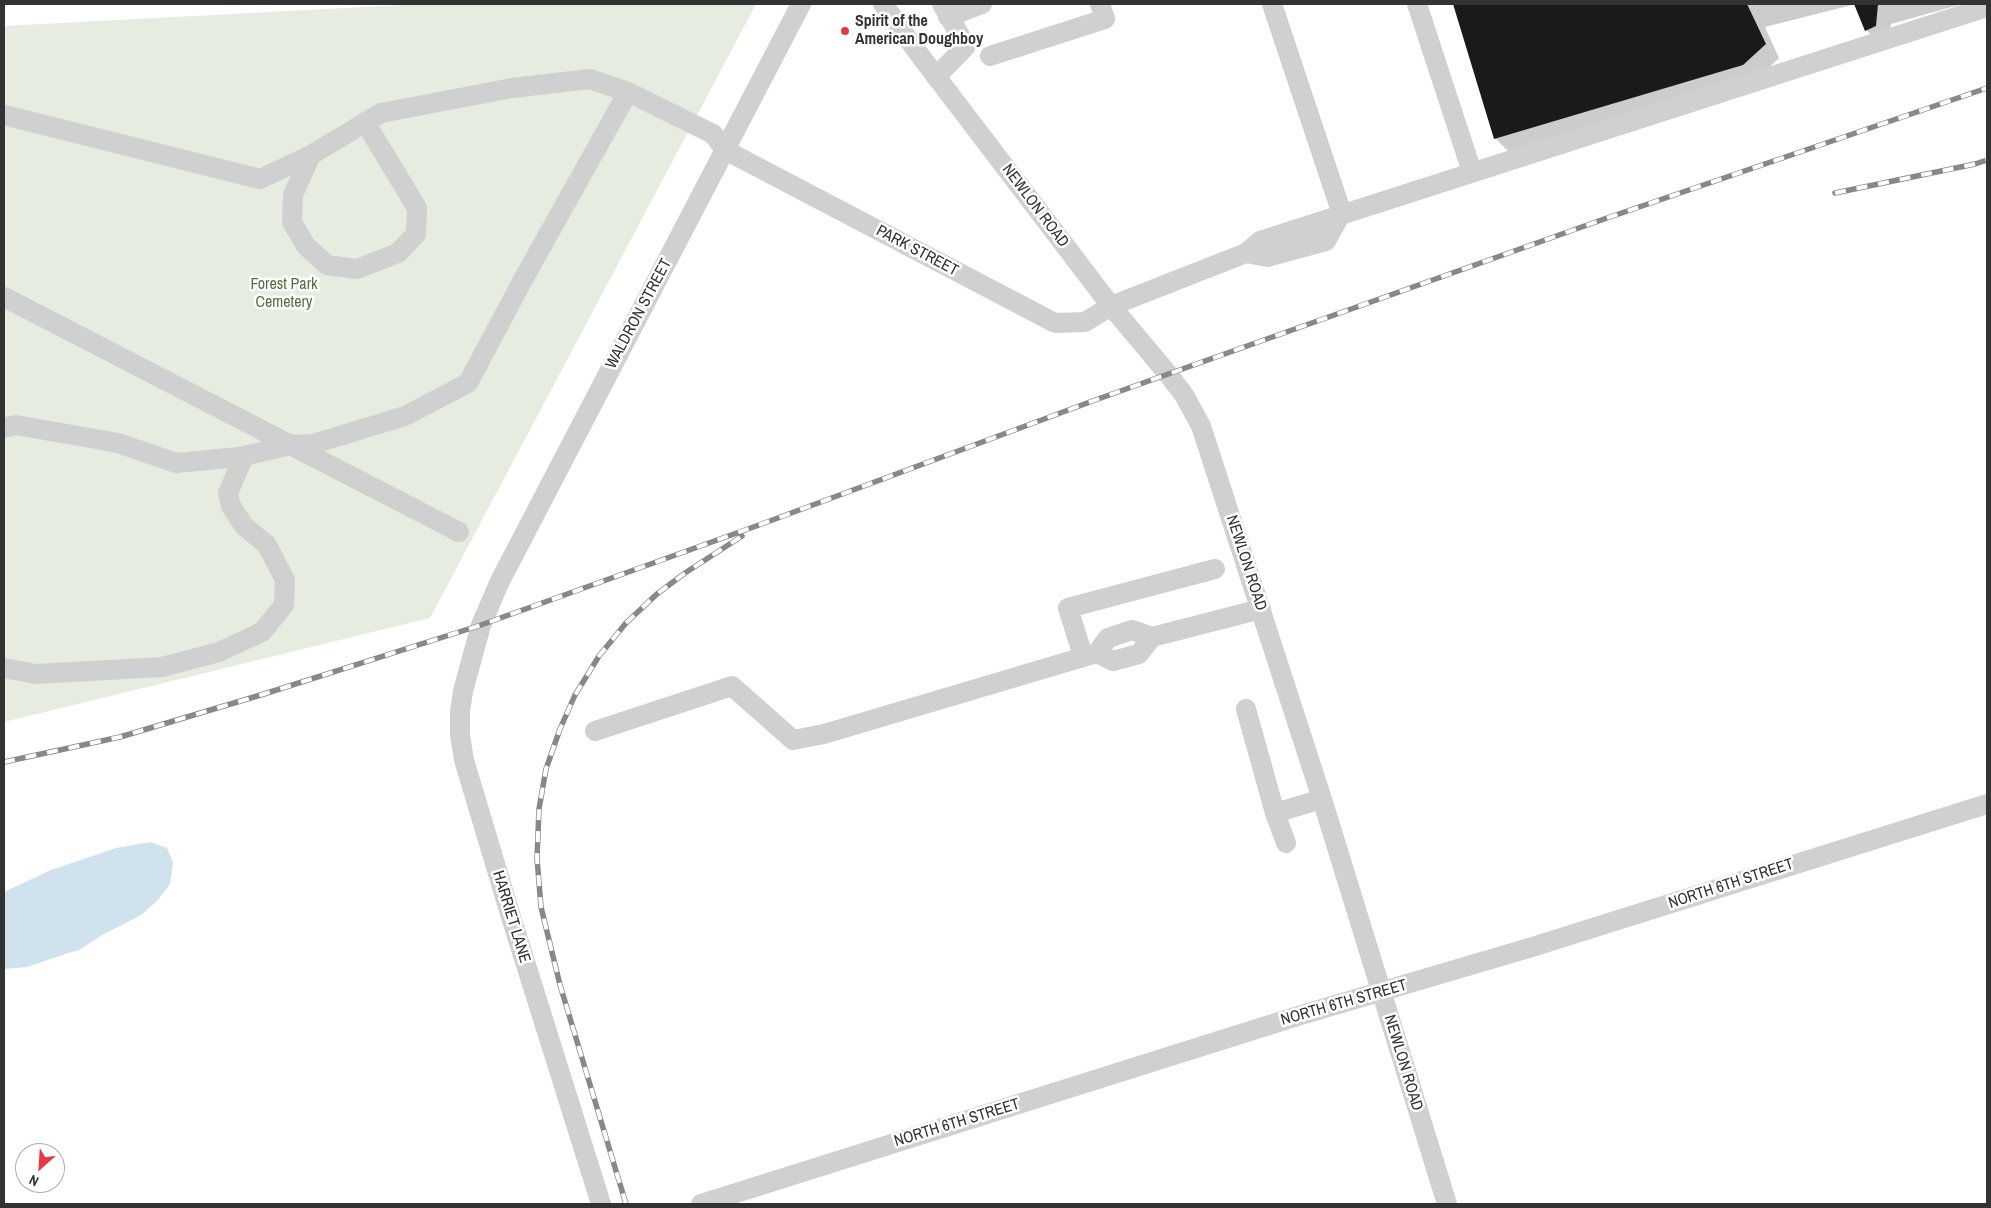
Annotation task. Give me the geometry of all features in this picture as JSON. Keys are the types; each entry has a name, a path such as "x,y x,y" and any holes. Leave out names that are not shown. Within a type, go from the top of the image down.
{"street":[{"name":"WALDRON STREET","path":"481,625 500,581 537,507 801,4"},
{"name":"NEWLON ROAD","path":"883,4 936,77 1111,306 1174,381 1201,426 1322,799 1447,1204"},
{"path":"982,4 945,10 966,46 994,62 1105,19 1100,4"},
{"path":"1272,4 1341,214"},
{"path":"1417,4 1472,172"},
{"name":"PARK STREET","path":"725,150 1055,323 1085,322 1111,306 1253,247 1341,214 1987,7"},
{"path":"936,77 966,46"},
{"path":"4,115 260,179 310,155 381,112 512,88 590,79 628,92 713,134 725,150"},
{"path":"4,428 16,425 118,443 176,463 244,456 291,446 313,444 405,416 468,383 524,276 628,92"},
{"path":"310,155 293,196 292,222 306,246 327,265 357,269 398,254 416,234 417,208 365,122"},
{"path":"4,297 459,532"},
{"path":"4,668 36,674 162,667 219,652 262,632 284,605 286,580 267,545 244,526 231,506 228,493 244,456"},
{"path":"1090,654 1068,608 1215,568"},
{"path":"595,732 732,686 793,740 824,734 1090,654 1113,661 1139,654 1152,638 1261,609"},
{"name":"HARRIET LANE","path":"481,625 463,691 460,712 461,748 510,917 600,1204"},
{"path":"1246,709 1275,813 1286,843"},
{"path":"1275,813 1322,799"},
{"name":"NORTH 6TH STREET","path":"701,1204 1301,1015 1529,948 1987,804"}],"green space":[{"name":"Forest Park Cemetery","path":"421,4 756,4 430,618 4,722 4,26"}],"water":[{"path":"150,842 167,848 173,863 170,884 157,901 141,915 102,935 79,950 27,967 4,969 4,892 51,870 116,848"}],"building":[{"path":"1453,4 1747,4 1766,44 1743,65 1494,139"},
{"path":"1854,4 1878,4 1876,26 1865,31"}],"railway":[{"path":"4,762 120,737 264,694 481,625 759,525 1098,399 1607,218 1987,88"},
{"path":"1835,193 1987,160"},
{"path":"626,1204 560,985 541,907 537,858 539,809 546,769 560,729 575,695 599,656 626,623 657,594 685,573 742,536"}],"place":[{"name":"Spirit of the American Doughboy","path":"845,31"}]}
